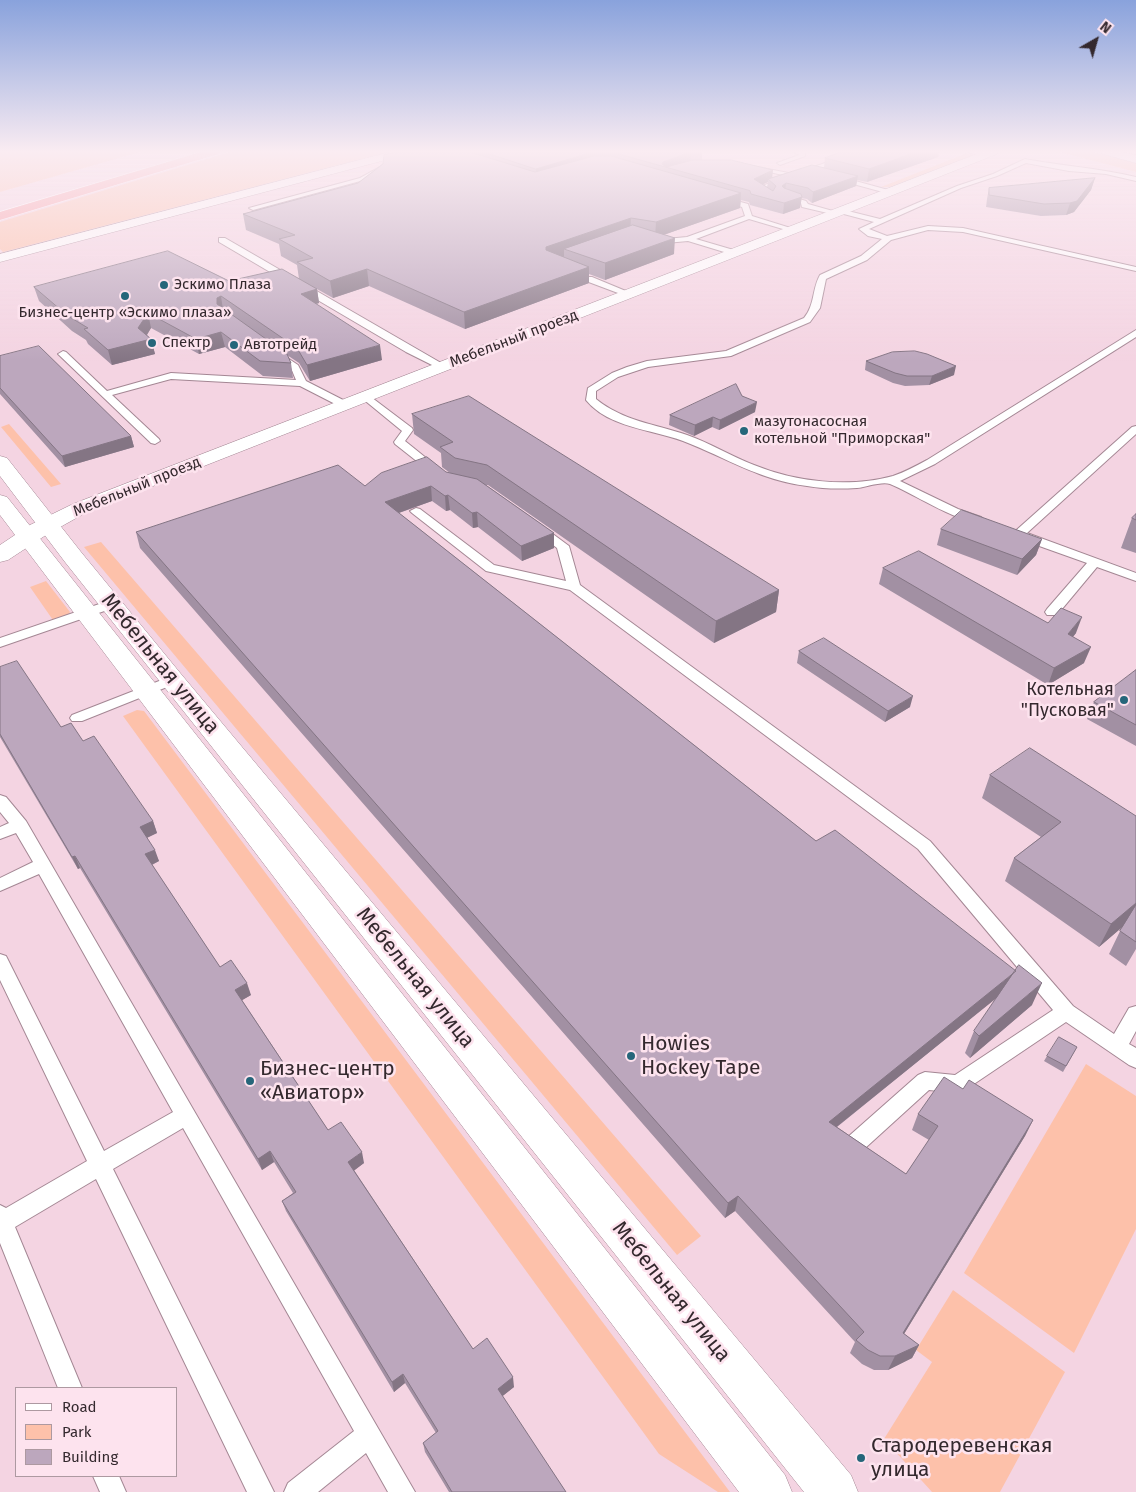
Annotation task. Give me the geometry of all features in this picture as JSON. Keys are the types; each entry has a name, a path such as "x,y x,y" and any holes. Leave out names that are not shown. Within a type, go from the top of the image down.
{"street":[{"path":"4,257 139,222"},
{"name":"Мебельный проезд","path":"0,555 38,531 85,506 814,222"},
{"name":"Мебельная улица","path":"0,462 38,531 159,685 768,1492"},
{"name":"Мебельная улица","path":"0,501 38,531"},
{"name":"Мебельная улица","path":"159,685 834,1492"}],"lane":[{"path":"649,241 688,239 735,222"},
{"path":"764,222 793,230"},
{"path":"879,222 863,229 871,234 888,238"},
{"path":"1136,269 963,230 928,228 888,238 864,258 823,277 820,283 818,304 815,312 795,326 728,354 646,364 630,369 615,375 591,390 591,400 602,410 619,419 684,438 761,472 789,480 820,484 856,484 890,480 911,473 931,462 1136,333"},
{"path":"688,239 734,253"},
{"path":"222,240 409,350 443,367"},
{"path":"578,275 629,294"},
{"path":"264,344 295,367 302,383"},
{"path":"63,354 155,441"},
{"path":"106,394 171,376 302,383 345,405"},
{"path":"367,397 408,430 399,442 452,484"},
{"path":"1136,429 1014,532 1136,577"},
{"path":"890,480 954,511 991,524"},
{"path":"416,511 490,568 574,587 924,845 1066,1012 1136,1059"},
{"path":"523,518 563,546 574,587"},
{"path":"1052,612 1095,562"},
{"path":"0,642 98,608"},
{"path":"77,718 159,685"},
{"path":"0,801 20,825 402,1492"},
{"path":"0,833 20,825"},
{"path":"0,885 43,865"},
{"path":"0,961 261,1492"},
{"path":"856,1144 925,1081 958,1084 1066,1012"},
{"path":"1117,1046 1136,1014"},
{"path":"70,1387 1,1219 186,1115"},
{"path":"297,1492 369,1436"},
{"path":"106,1477 113,1492"}],"green space":[{"path":"0,222 120,222 3,252 0,249"},
{"path":"9,424 61,484 51,487 1,427"},
{"path":"101,542 701,1236 677,1255 84,547"},
{"path":"46,581 70,612 66,619 55,623 30,587"},
{"path":"137,710 144,711 730,1492 718,1492 659,1454 123,716"},
{"path":"1086,1064 1136,1096 1136,1229 1074,1353 964,1273"},
{"path":"953,1290 1065,1372 1000,1492 932,1492 884,1439 932,1362 916,1350"}],"building":[{"path":"262,222 620,222 546,247 546,250 589,267 464,312 367,269 330,281 297,262 313,258 279,239 295,235"},
{"path":"633,225 675,238 605,263 564,249"},
{"path":"168,251 229,281 282,269 317,289 301,294 380,345 307,365 297,348 221,296 217,298 217,304 287,354 291,363 260,361 221,332 196,339 148,313 138,328 151,339 108,350 84,329 88,328 68,316 34,287"},
{"path":"39,346 131,436 62,456 0,388 0,356"},
{"path":"915,351 956,366 932,376 907,376 866,361 892,352"},
{"path":"736,384 742,396 757,402 720,420 713,417 695,425 670,415"},
{"path":"469,396 779,590 716,621 487,465 455,458 440,447 453,442 412,414"},
{"path":"427,457 446,472 477,479 554,533 521,546 477,512 472,513 448,495 445,496 431,486 385,502 816,841 835,830 1016,971 829,1122 906,1174 938,1126 918,1114 944,1077 963,1089 969,1080 1033,1120 903,1333 919,1345 895,1356 880,1356 868,1350 856,1340 864,1332 738,1196 728,1203 136,532 338,465 365,486 381,473"},
{"path":"962,510 1042,539 1022,559 941,529"},
{"path":"919,551 1048,623 1061,608 1082,617 1068,634 1091,647 1054,668 883,568"},
{"path":"824,638 913,696 888,711 799,651"},
{"name":"Бизнес-центр «Авиатор»","path":"17,661 61,727 71,723 83,741 94,736 153,821 140,827 155,850 145,854 220,967 231,960 247,983 235,990 328,1130 341,1122 362,1152 348,1162 473,1349 487,1338 513,1377 498,1389 566,1492 452,1492 423,1443 438,1431 403,1374 392,1382 282,1201 296,1192 270,1151 258,1159 75,856 72,857 0,734 0,667"},
{"path":"1136,670 1136,725 1094,702"},
{"path":"1030,748 1136,816 1136,903 1111,924 1014,858 1061,822 990,775"},
{"path":"1136,905 1136,942 1120,931"},
{"path":"1019,965 1042,983 979,1036 974,1031"},
{"path":"1059,1037 1077,1047 1066,1066 1047,1056"}],"place":[{"name":"Эскимо Плаза","path":"164,285"},
{"name":"Бизнес-центр «Эскимо плаза»","path":"125,296"},
{"name":"Спектр","path":"152,343"},
{"name":"Автотрейд","path":"234,345"},
{"name":"мазутонасосная котельной \"Приморская\"","path":"744,431"},
{"name":"Котельная \"Пусковая\"","path":"1124,700"},
{"name":"Howies Hockey Tape","path":"631,1056"},
{"name":"Бизнес-центр «Авиатор»","path":"250,1081"},
{"name":"Стародеревенская улица","path":"861,1458"}]}
